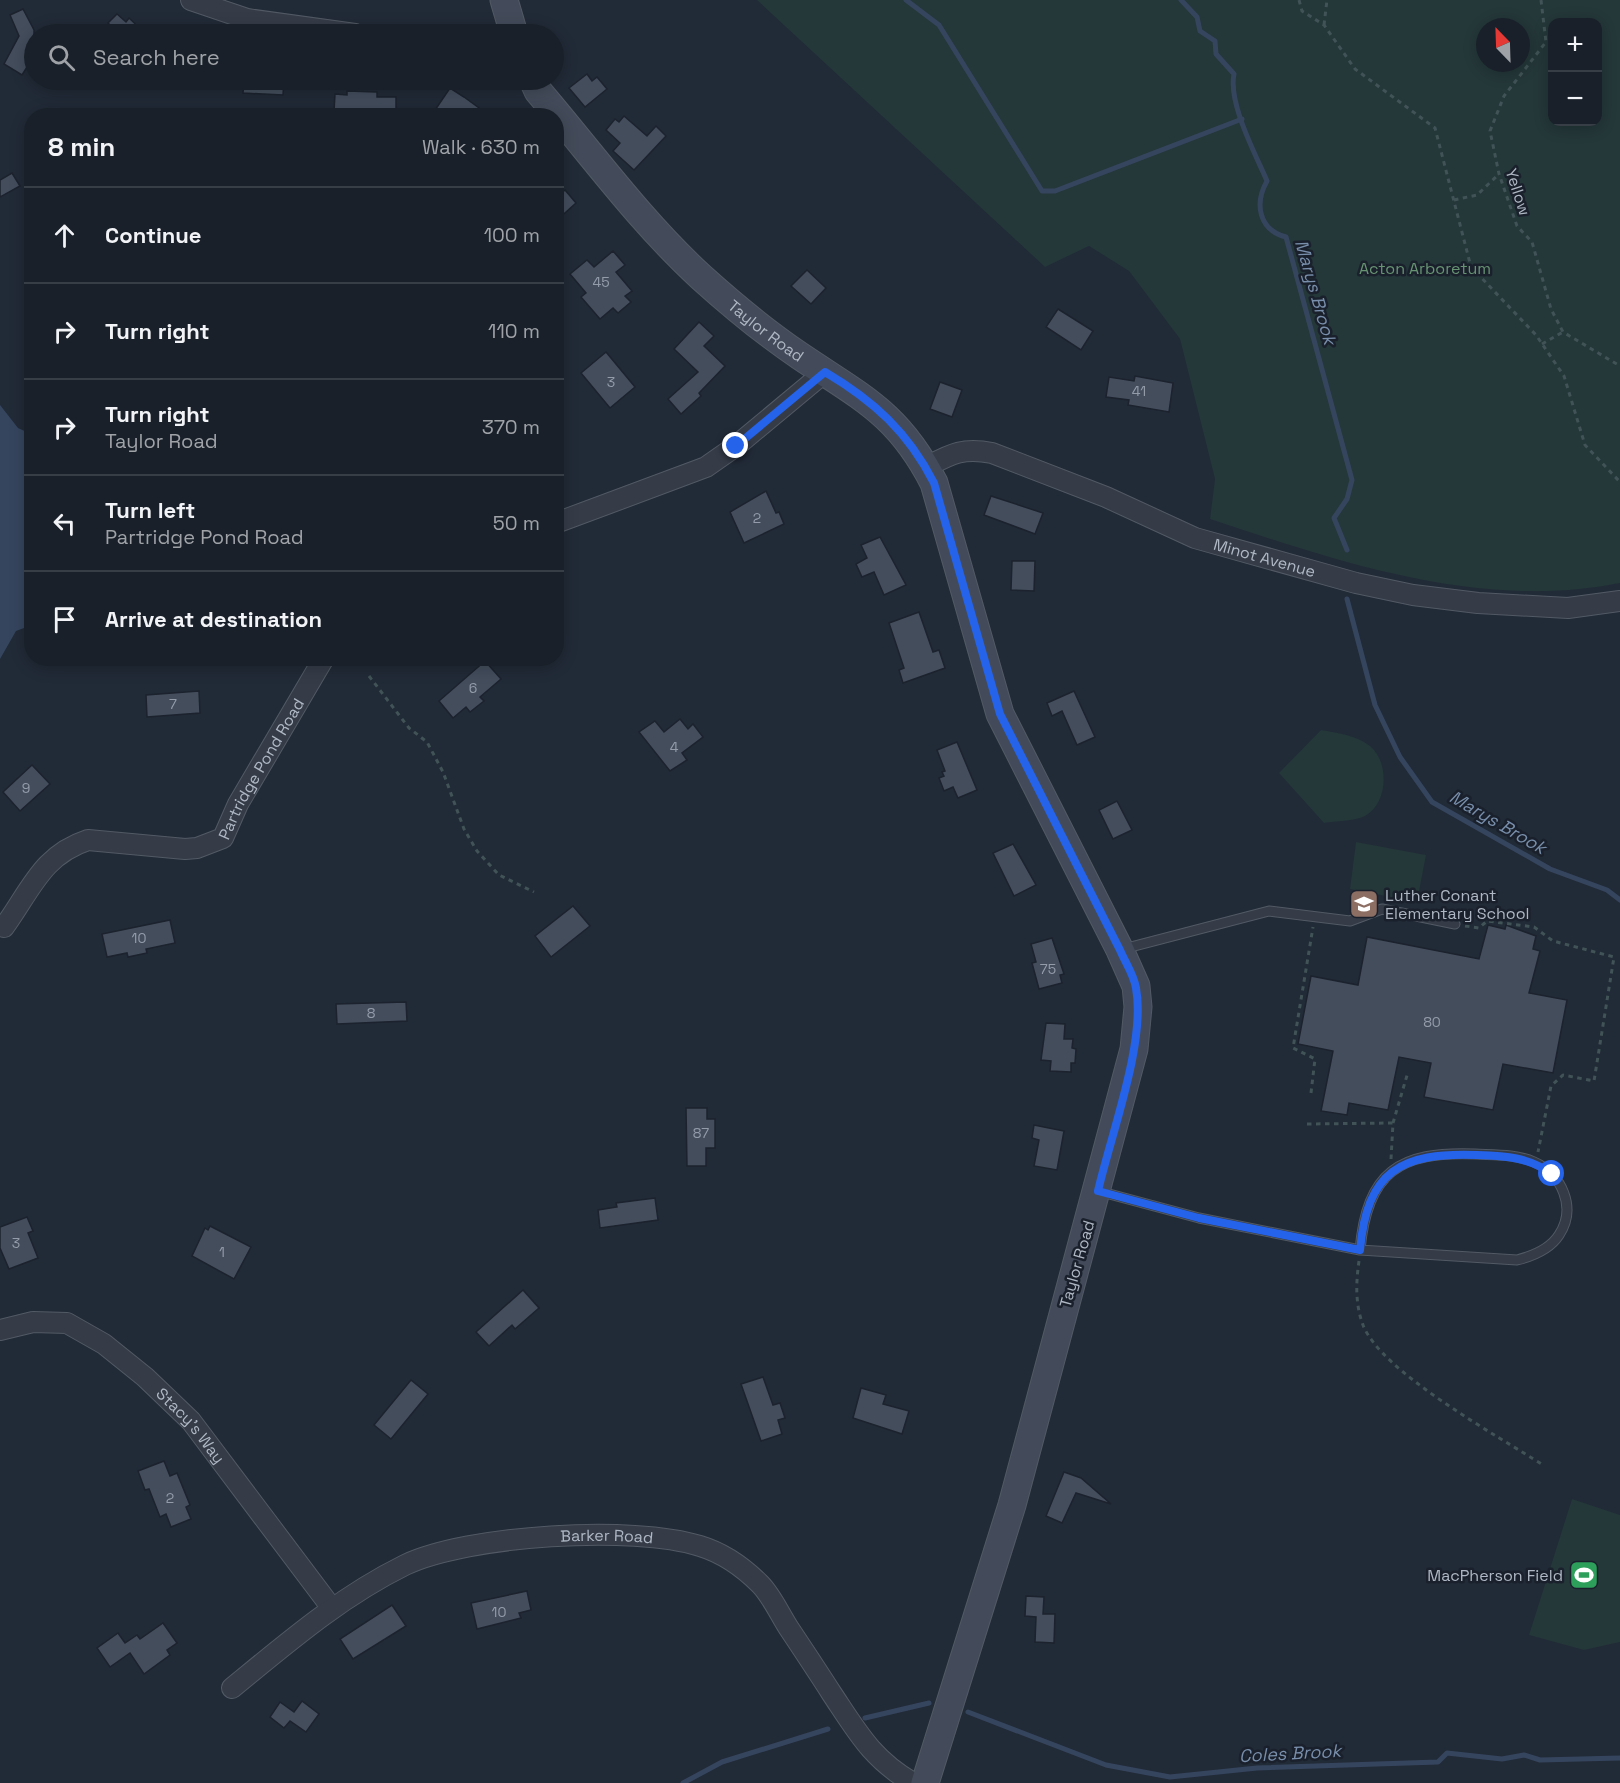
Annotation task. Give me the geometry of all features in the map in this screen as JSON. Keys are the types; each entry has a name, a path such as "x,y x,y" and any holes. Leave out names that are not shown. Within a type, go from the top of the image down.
{"street":[{"path":"191,0 247,19 283,24"},
{"path":"504,0 511,24"},
{"name":"Taylor Road","path":"536,90 551,108"},
{"name":"Taylor Road","path":"564,123 630,201 700,276 764,330 885,414 919,454 934,483 1000,714 1136,986 1137,1028 1134,1049 1098,1191 1012,1505 925,1783"},
{"path":"564,520 706,467 736,446 825,372"},
{"name":"Minot Avenue","path":"926,467 955,452 973,449 992,453 1106,497 1195,538 1266,560 1413,595 1478,603 1568,608 1620,601"},
{"name":"Partridge Pond Road","path":"4,927 41,871 56,854 74,845 88,840 185,849 197,848 223,838 238,804 319,666"},
{"name":"Stacy's Way","path":"0,1330 33,1322 67,1323 104,1344 145,1377 191,1421 331,1607"},
{"name":"Barker Road","path":"232,1688 331,1607 407,1564 485,1545 555,1536 615,1534 660,1536 701,1546 733,1561 762,1586 862,1740 894,1772 913,1783"}],"lane":[{"path":"1120,950 1269,911 1350,921 1382,909 1455,924"},
{"path":"1098,1191 1199,1218 1360,1250 1517,1260 1534,1256 1560,1234 1566,1217 1567,1199 1552,1174 1536,1162 1510,1156 1427,1156 1408,1161 1390,1173 1376,1190 1365,1211 1360,1250"}],"path":[{"path":"1299,0 1302,11 1324,25 1355,69 1434,128 1472,267 1542,344 1564,376 1585,445 1620,482"},
{"path":"1324,25 1327,0"},
{"name":"Yellow","path":"1541,0 1546,42 1504,96 1490,131 1498,174 1516,226 1532,242 1551,309 1563,332"},
{"path":"1454,200 1477,195 1498,174"},
{"path":"1542,344 1563,332 1620,366"},
{"path":"369,676 409,728 427,742 443,771 464,829 477,851 499,875 534,892"},
{"path":"1311,1093 1315,1059 1293,1048 1314,916"},
{"path":"1455,924 1479,928 1487,921 1534,927 1553,941 1614,957 1594,1082 1563,1075 1551,1086 1536,1162"},
{"path":"1390,1173 1393,1123 1408,1072"},
{"path":"1307,1124 1393,1123"},
{"path":"1360,1250 1355,1287 1363,1325 1385,1358 1422,1386 1543,1465"}],"green space":[{"name":"Acton Arboretum","path":"757,0 1620,0 1620,583 1568,590 1515,591 1411,578 1360,566 1210,519 1215,479 1180,339 1129,271 1089,246 1045,267"},
{"path":"1321,730 1359,739 1370,746 1381,762 1384,782 1382,793 1373,810 1361,818 1324,823 1279,773"},
{"path":"1356,842 1426,855 1417,902 1350,889"},
{"name":"MacPherson Field","path":"1572,1499 1620,1515 1620,1642 1584,1650 1529,1635"}],"water":[{"path":"0,405 18,428 24,431 24,628 16,631 0,659"}],"building":[{"path":"23,9 31,24 24,24 24,72 22,75 4,64 19,36 10,15"},
{"path":"117,14 126,22 129,18 135,24 109,24"},
{"path":"587,74 592,81 597,77 607,89 585,107 569,88"},
{"path":"243,90 283,90 283,95 243,93"},
{"path":"449,90 453,90 479,108 436,108"},
{"path":"347,91 377,92 377,97 396,97 396,108 334,108 335,94 347,95"},
{"path":"624,116 647,136 656,126 666,136 634,170 613,151 620,143 606,130 615,119 619,122"},
{"path":"12,173 20,186 0,197 0,180"},
{"path":"564,191 576,203 564,214"},
{"path":"613,251 625,265 616,272 632,291 625,296 631,302 618,313 613,308 600,319 581,297 586,293 570,274 587,260 594,267"},
{"path":"807,270 826,288 811,304 791,286"},
{"path":"1058,309 1093,331 1081,350 1046,327"},
{"path":"699,322 714,336 704,346 725,366 699,393 701,396 681,414 668,399 698,372 674,349"},
{"path":"606,352 635,387 610,408 581,373"},
{"path":"1135,376 1173,383 1169,412 1128,405 1129,400 1106,397 1109,377 1134,381"},
{"path":"940,382 962,390 952,417 930,409"},
{"path":"766,491 784,524 744,543 730,512"},
{"path":"991,496 1043,513 1035,534 984,515"},
{"path":"880,537 906,585 884,595 874,572 862,577 856,564 867,558 861,545"},
{"path":"1012,561 1035,561 1034,591 1011,590"},
{"path":"919,612 933,652 939,650 945,668 903,683 899,670 904,668 889,623"},
{"path":"479,666 489,666 501,679 480,697 484,701 470,712 466,707 453,718 439,701"},
{"path":"199,691 200,713 147,717 146,695"},
{"path":"1074,691 1095,737 1077,745 1062,711 1052,716 1047,703"},
{"path":"680,719 688,729 693,724 703,737 682,753 687,760 670,771 639,732 655,721 664,732"},
{"path":"957,742 977,790 958,798 953,787 944,791 939,778 944,776 942,772 945,771 937,750"},
{"path":"32,765 50,784 20,811 3,792"},
{"path":"1117,801 1132,830 1113,839 1099,810"},
{"path":"1013,844 1036,885 1014,896 993,853"},
{"path":"573,906 590,926 551,957 535,936"},
{"path":"170,920 175,943 146,949 147,953 128,957 127,953 107,957 102,934"},
{"path":"1488,925 1505,929 1506,925 1536,936 1533,949 1540,951 1529,993 1567,1000 1553,1073 1503,1064 1493,1110 1424,1097 1431,1063 1399,1057 1388,1110 1349,1103 1347,1115 1321,1111 1333,1051 1298,1044 1311,976 1358,985 1367,937 1479,959"},
{"path":"1052,938 1064,974 1060,975 1062,983 1039,989 1032,963 1036,962 1031,944"},
{"path":"406,1002 407,1021 337,1024 336,1004"},
{"path":"1046,1023 1065,1024 1064,1039 1073,1039 1072,1048 1076,1049 1075,1063 1071,1063 1071,1072 1050,1071 1051,1061 1041,1060"},
{"path":"686,1108 707,1108 707,1119 715,1119 715,1148 706,1148 706,1166 687,1166"},
{"path":"1034,1125 1064,1131 1057,1170 1034,1166 1039,1140 1032,1138"},
{"path":"655,1198 658,1220 600,1228 598,1210 617,1207 616,1203"},
{"path":"27,1217 33,1231 28,1233 38,1258 9,1269 0,1248 0,1227"},
{"path":"210,1226 251,1247 234,1279 192,1256 205,1228 208,1230"},
{"path":"523,1290 539,1308 515,1329 512,1325 489,1346 476,1332"},
{"path":"763,1377 773,1405 780,1403 785,1418 778,1420 782,1434 761,1441 741,1384"},
{"path":"411,1380 428,1394 391,1439 374,1425"},
{"path":"861,1388 886,1395 883,1404 909,1411 902,1434 853,1418"},
{"path":"164,1461 170,1476 177,1473 190,1505 186,1507 191,1519 171,1527 166,1514 160,1517 149,1489 145,1490 138,1471"},
{"path":"1064,1472 1081,1478 1111,1504 1076,1493 1062,1523 1046,1516"},
{"path":"527,1591 531,1610 519,1613 521,1618 477,1629 471,1603"},
{"path":"1026,1596 1044,1597 1043,1614 1055,1614 1054,1643 1035,1642 1036,1617 1025,1616"},
{"path":"392,1605 406,1626 353,1659 340,1639"},
{"path":"163,1623 177,1643 167,1650 170,1655 144,1674 130,1653 110,1667 97,1648 118,1633 125,1643 137,1635 140,1639"},
{"path":"302,1701 319,1714 306,1732 290,1721 284,1728 270,1717 280,1702 294,1712"}],"waterway":[{"path":"906,0 939,25 1042,191 1055,191 1242,119"},
{"name":"Marys Brook","path":"1181,0 1197,17 1200,31 1215,41 1216,54 1234,74 1233,86 1239,113 1267,181 1261,198 1261,215 1270,229 1286,237 1352,480 1347,499 1334,518 1347,550"},
{"name":"Marys Brook","path":"1347,599 1375,705 1400,757 1432,802 1550,869 1607,890 1620,900"},
{"name":"Coles Brook","path":"865,1718 929,1703"},
{"name":"Coles Brook","path":"968,1712 1106,1765 1170,1777 1257,1768 1438,1762 1447,1753 1502,1759 1524,1755 1540,1760 1620,1758"},
{"name":"Coles Brook","path":"683,1783 722,1762 828,1729"}],"place":[{"name":"Luther Conant Elementary School","path":"1364,904"},
{"name":"MacPherson Field","path":"1584,1575"}],"route":[{"path":"736,446 825,372 885,414 919,454 934,483 1000,714 1136,986 1138,1007 1134,1049 1098,1191 1199,1218 1360,1250 1365,1211 1376,1190 1390,1173 1408,1161 1427,1156 1467,1154 1510,1156 1536,1162 1552,1174"}]}
